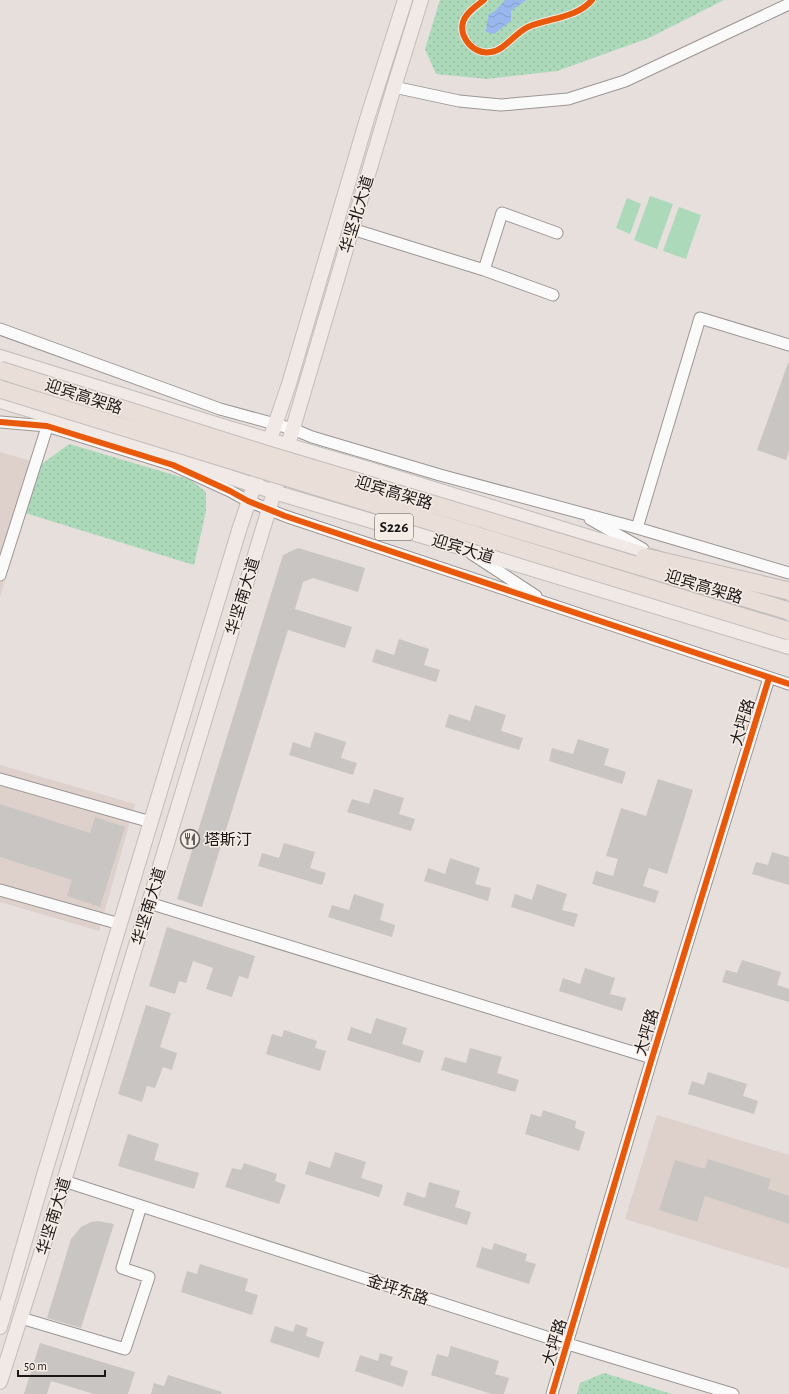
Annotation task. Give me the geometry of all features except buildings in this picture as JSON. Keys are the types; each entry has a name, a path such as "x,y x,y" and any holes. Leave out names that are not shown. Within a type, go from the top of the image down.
{"highway":[{"name":"迎宾高架路","path":"0,370 262,453 789,611"},
{"name":"迎宾高架路","path":"0,389 789,631"},
{"path":"485,520 789,590"}],"main road":[{"name":"华坚北大道","path":"275,425 289,384 367,118 405,0"},
{"name":"华坚北大道","path":"293,429 421,0"},
{"path":"0,358 269,440 288,444 789,598"},
{"name":"迎宾大道","path":"0,401 48,421 254,486 789,647"},
{"name":"华坚南大道","path":"0,1327 248,501 275,425"},
{"name":"华坚南大道","path":"0,1382 64,1180 293,429"}],"street":[{"path":"394,87 459,101 501,105 568,99 624,81 789,4"},
{"path":"484,270 502,213 557,233"},
{"path":"352,229 484,270 553,295"},
{"path":"637,528 700,318 789,345"},
{"path":"0,330 220,409 293,429 312,437 425,470 637,528 789,573"},
{"path":"0,422 48,421 173,465 230,491 248,501 285,516 789,684"},
{"path":"0,575 48,421"},
{"path":"577,512 659,558"},
{"path":"463,548 548,604"},
{"name":"大坪路","path":"552,1394 652,1058 769,678"},
{"path":"0,779 151,822"},
{"path":"0,890 120,924"},
{"path":"149,903 652,1058"},
{"name":"金坪东路","path":"64,1180 568,1344 733,1394"},
{"path":"21,1318 125,1349 149,1276 122,1268 141,1206"}],"path":[{"path":"484,0 470,10 463,20 462,32 465,39 473,48 482,53 492,52 502,47 528,27 571,14 588,5 592,0"}],"shaded area":[{"path":"0,452 42,464 25,513 0,597"},
{"path":"0,765 135,804 99,931 0,902"},
{"path":"657,1115 789,1155 789,1269 625,1219"}],"green space":[{"path":"440,0 724,0 649,38 557,71 487,79 436,74 425,49"},
{"path":"650,196 673,204 657,249 634,240"},
{"path":"627,198 641,204 630,234 616,228"},
{"path":"679,207 701,215 686,259 663,251"},
{"path":"69,444 191,480 206,492 206,511 194,565 25,513 42,464"},
{"path":"604,1373 672,1394 577,1394 580,1383"}],"water":[{"path":"505,0 526,0 511,11 511,21 494,34 486,32 489,14 495,11"}],"cycle path":[{"path":"484,0 464,18 462,28 463,34 469,44 479,51 485,52 496,51 528,27 579,11 592,0"},
{"path":"0,422 47,426 173,465 230,491 248,501 285,516 789,684"},
{"path":"552,1394 652,1058 769,678"}],"place":[{"name":"塔斯汀","path":"190,839"}]}
